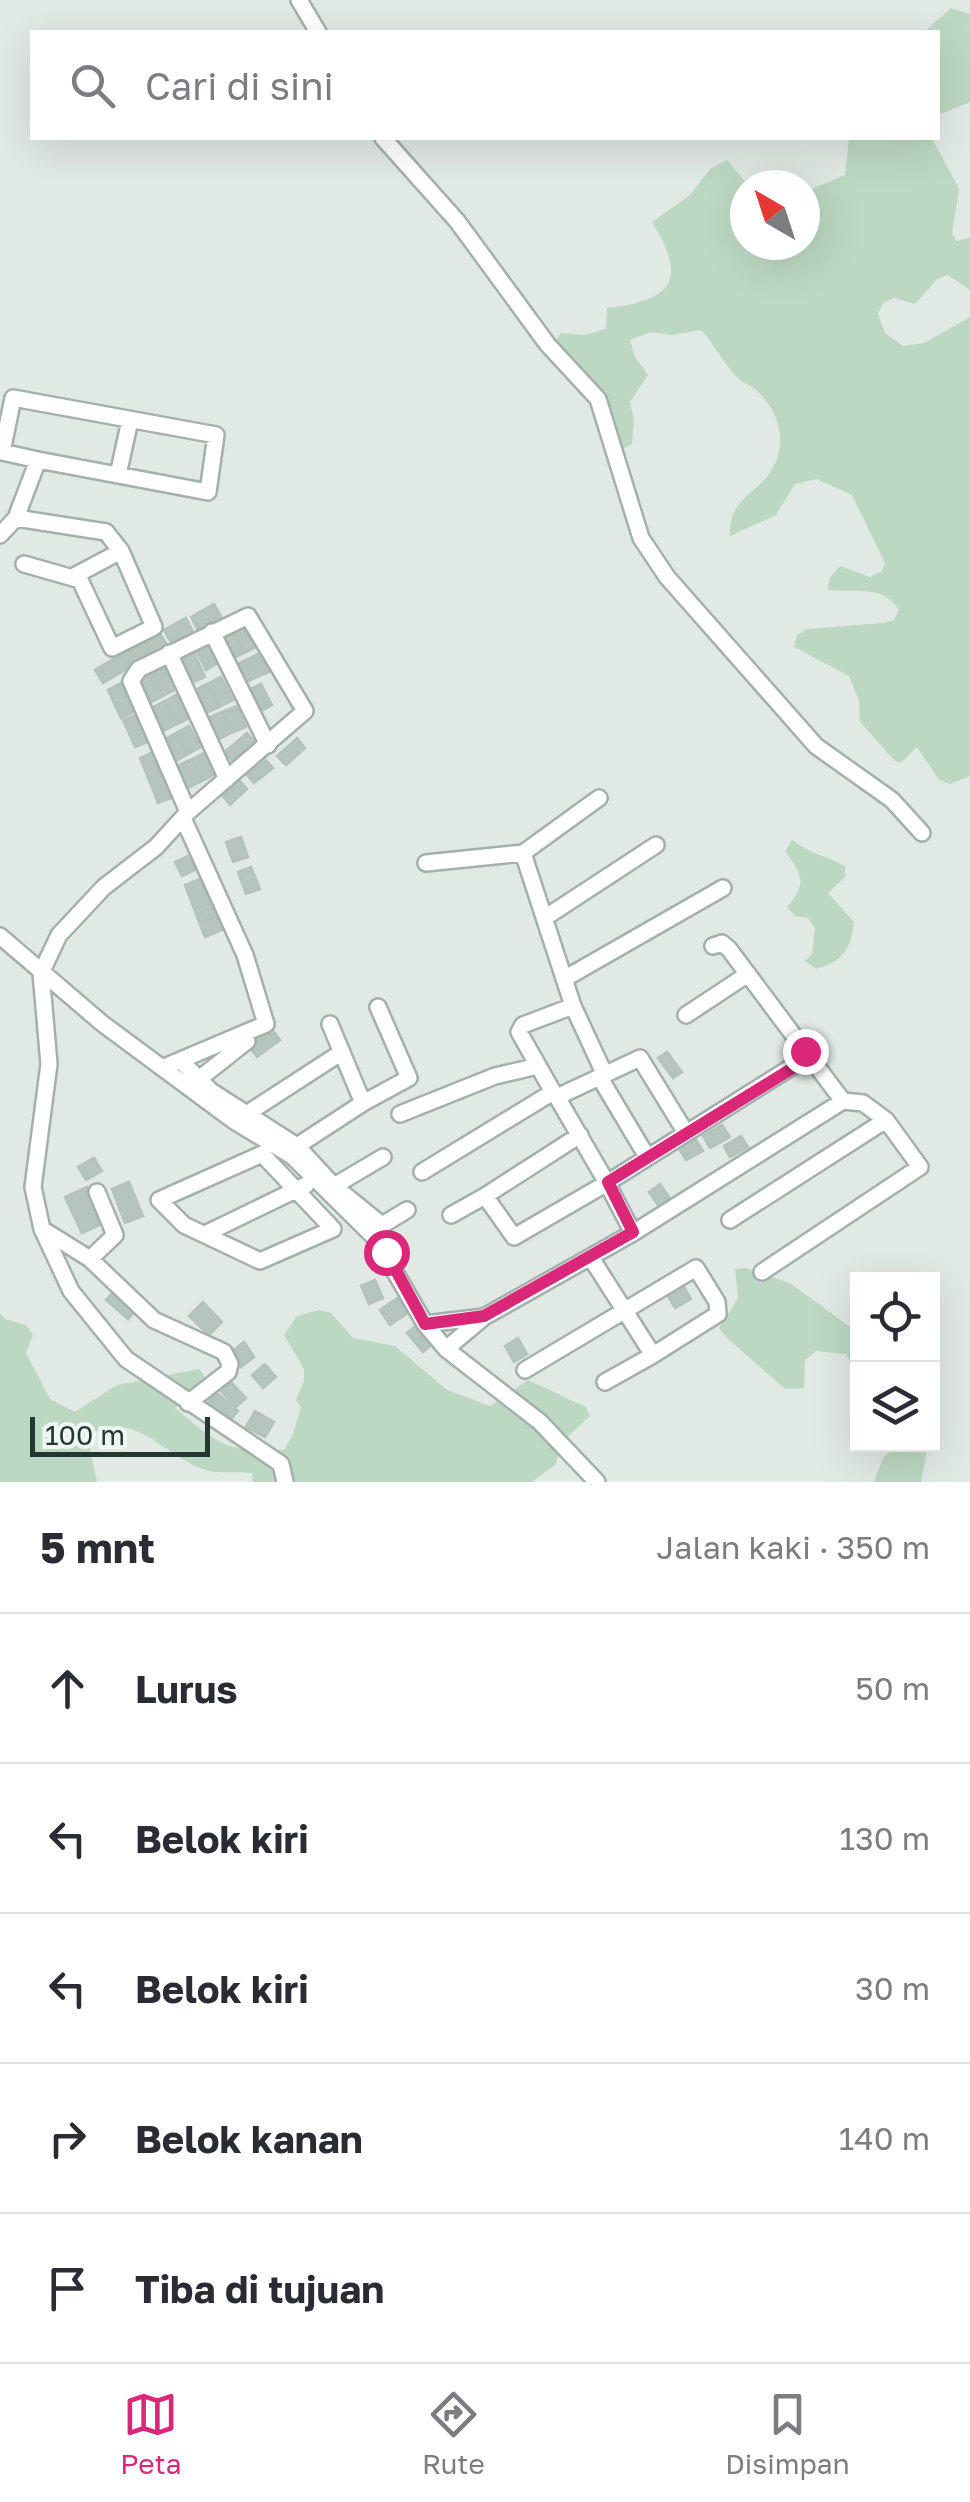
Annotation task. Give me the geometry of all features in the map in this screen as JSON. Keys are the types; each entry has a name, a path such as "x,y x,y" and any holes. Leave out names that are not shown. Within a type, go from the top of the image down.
{"street":[{"path":"299,0 317,30"},
{"path":"385,140 457,221 548,345 598,398 606,413 641,538 667,577 816,746 892,800 922,833"},
{"path":"14,398 216,435 208,492 38,460 2,452 14,398"},
{"path":"118,475 130,420"},
{"path":"0,534 16,518 38,460"},
{"path":"16,518 106,532 120,550 154,623 151,630 112,648 74,576"},
{"path":"24,564 74,576 120,550"},
{"path":"199,1079 266,1022 245,955 186,815 131,681 139,669 244,616 254,620 306,711 186,815 168,836 80,910 59,935 41,972 49,1064 33,1187 42,1229 72,1291 126,1359 281,1464 285,1482"},
{"path":"212,632 268,745"},
{"path":"169,653 227,779"},
{"path":"426,863 523,853 599,798"},
{"path":"546,917 656,845"},
{"path":"523,853 573,1006 602,1076 646,1155"},
{"path":"564,979 724,888"},
{"path":"0,936 162,1068 234,1122 292,1156 306,1185 333,1228 260,1261 184,1225 160,1200 262,1154 306,1185 376,1238 425,1324 446,1349 490,1379 548,1429 597,1482"},
{"path":"712,946 722,943 843,1101"},
{"path":"686,1015 748,974"},
{"path":"573,1006 519,1029 633,1232"},
{"path":"297,1146 409,1078 378,1008"},
{"path":"330,1024 363,1104"},
{"path":"162,1068 262,1029"},
{"path":"248,1113 342,1052"},
{"path":"485,1196 514,1237 809,1056"},
{"path":"422,1172 555,1095 640,1058 686,1133"},
{"path":"182,1062 199,1079 297,1146 334,1186 382,1225 407,1210"},
{"path":"400,1114 494,1076 538,1066"},
{"path":"446,1349 484,1316 590,1258 843,1101 864,1103 886,1120 920,1168 762,1272"},
{"path":"730,1220 886,1120"},
{"path":"451,1215 580,1136"},
{"path":"334,1186 383,1156"},
{"path":"206,1233 306,1185"},
{"path":"90,1259 115,1235 98,1192"},
{"path":"42,1229 90,1259 154,1320 224,1352 230,1364 228,1372 188,1403"},
{"path":"590,1258 652,1355"},
{"path":"525,1370 696,1268 717,1302 718,1314 605,1382"},
{"path":"425,1324 484,1316"}],"green space":[{"path":"951,8 970,14 970,102 940,114 940,30 926,30"},
{"path":"849,140 933,140 959,189 952,234 957,241 970,237 970,290 948,275 937,279 915,304 894,298 883,303 878,314 885,333 903,346 924,343 970,317 970,776 950,784 939,780 917,747 901,763 895,761 860,722 859,700 849,676 794,647 797,635 807,629 883,623 894,620 899,610 876,593 828,590 829,579 840,566 870,577 882,571 885,563 852,495 816,479 795,484 776,515 730,536 737,508 768,476 779,452 779,427 768,403 739,379 701,330 673,335 651,332 630,340 635,357 648,375 630,402 634,420 632,444 622,449 608,405 556,340 561,333 585,335 606,329 607,308 648,299 660,292 671,272 663,242 652,222 690,195 711,168 727,160 735,170 730,170 730,260 820,260 820,186 845,175"},
{"path":"792,840 845,866 845,877 828,893 854,922 851,940 839,958 816,969 805,961 812,954 815,928 808,918 795,916 787,907 800,885 799,873 785,851"},
{"path":"746,1268 790,1283 850,1327 850,1361 846,1354 816,1351 805,1360 804,1388 785,1389 719,1328 738,1298 735,1269"},
{"path":"319,1310 331,1313 353,1338 395,1346 447,1390 490,1406 528,1380 586,1407 590,1416 561,1443 556,1464 532,1482 253,1482 252,1473 205,1470 148,1436 119,1427 104,1428 87,1436 97,1482 0,1482 0,1313 5,1319 26,1325 33,1335 26,1353 50,1399 75,1412 117,1385 199,1369 205,1377 203,1388 175,1408 224,1444 264,1451 284,1450 301,1407 296,1400 304,1369 284,1335 297,1316"},
{"path":"889,1452 927,1452 921,1482 874,1482"}],"building":[{"path":"214,604 222,618 199,632 191,617"},
{"path":"186,618 194,634 173,646 164,630"},
{"path":"248,623 259,646 244,653 233,630"},
{"path":"233,630 244,653 231,659 221,635"},
{"path":"159,632 167,645 130,667 122,654"},
{"path":"207,642 218,663 206,670 195,648"},
{"path":"193,650 205,677 189,684 177,657"},
{"path":"262,652 271,671 257,677 248,659"},
{"path":"122,654 130,667 103,683 95,670"},
{"path":"248,659 257,677 244,683 235,665"},
{"path":"164,666 176,689 163,696 151,672"},
{"path":"151,672 163,696 149,703 137,679"},
{"path":"221,677 233,700 219,707 207,684"},
{"path":"123,682 137,710 121,718 108,690"},
{"path":"207,684 219,707 204,714 193,691"},
{"path":"261,684 272,705 259,712 248,690"},
{"path":"178,694 190,718 177,724 165,701"},
{"path":"165,701 177,724 163,731 151,708"},
{"path":"237,706 246,727 231,733 222,712"},
{"path":"142,712 154,739 135,747 123,720"},
{"path":"222,712 231,733 217,740 208,718"},
{"path":"189,726 201,747 188,754 176,733"},
{"path":"176,733 188,754 174,762 162,741"},
{"path":"247,733 256,743 233,762 225,752"},
{"path":"297,738 305,748 286,765 277,756"},
{"path":"156,751 165,773 149,780 140,758"},
{"path":"204,753 215,774 202,781 192,759"},
{"path":"192,759 202,781 188,788 177,766"},
{"path":"266,760 273,768 254,783 247,775"},
{"path":"165,773 174,797 158,803 149,780"},
{"path":"239,780 247,789 230,805 222,795"},
{"path":"241,837 248,857 233,862 226,842"},
{"path":"192,854 199,868 182,876 175,862"},
{"path":"251,867 260,889 246,894 238,872"},
{"path":"203,878 212,903 194,909 185,885"},
{"path":"214,902 219,915 199,922 194,909"},
{"path":"219,915 224,929 205,937 199,922"},
{"path":"271,1028 280,1040 257,1057 248,1045"},
{"path":"667,1052 682,1072 673,1078 658,1058"},
{"path":"722,1125 730,1137 710,1148 703,1136"},
{"path":"693,1135 703,1151 686,1160 677,1145"},
{"path":"741,1136 748,1147 730,1157 724,1146"},
{"path":"94,1158 102,1171 86,1180 78,1167"},
{"path":"129,1182 143,1216 125,1223 112,1189"},
{"path":"660,1184 671,1200 660,1208 649,1192"},
{"path":"87,1187 104,1223 82,1233 65,1197"},
{"path":"375,1280 383,1298 369,1304 361,1286"},
{"path":"684,1287 691,1299 675,1308 668,1296"},
{"path":"117,1288 139,1307 128,1319 106,1300"},
{"path":"403,1294 414,1309 390,1325 380,1310"},
{"path":"203,1302 222,1322 209,1335 189,1316"},
{"path":"419,1323 435,1342 423,1352 407,1333"},
{"path":"518,1338 527,1354 514,1362 505,1346"},
{"path":"244,1342 254,1357 241,1367 230,1353"},
{"path":"265,1364 276,1377 263,1388 252,1375"},
{"path":"230,1381 246,1398 236,1407 220,1390"},
{"path":"217,1393 238,1411 228,1423 206,1405"},
{"path":"255,1411 274,1422 265,1437 246,1427"}],"route":[{"path":"386,1252 425,1324 484,1316 633,1232 608,1182 646,1155 796,1066 809,1056 805,1051"}]}
